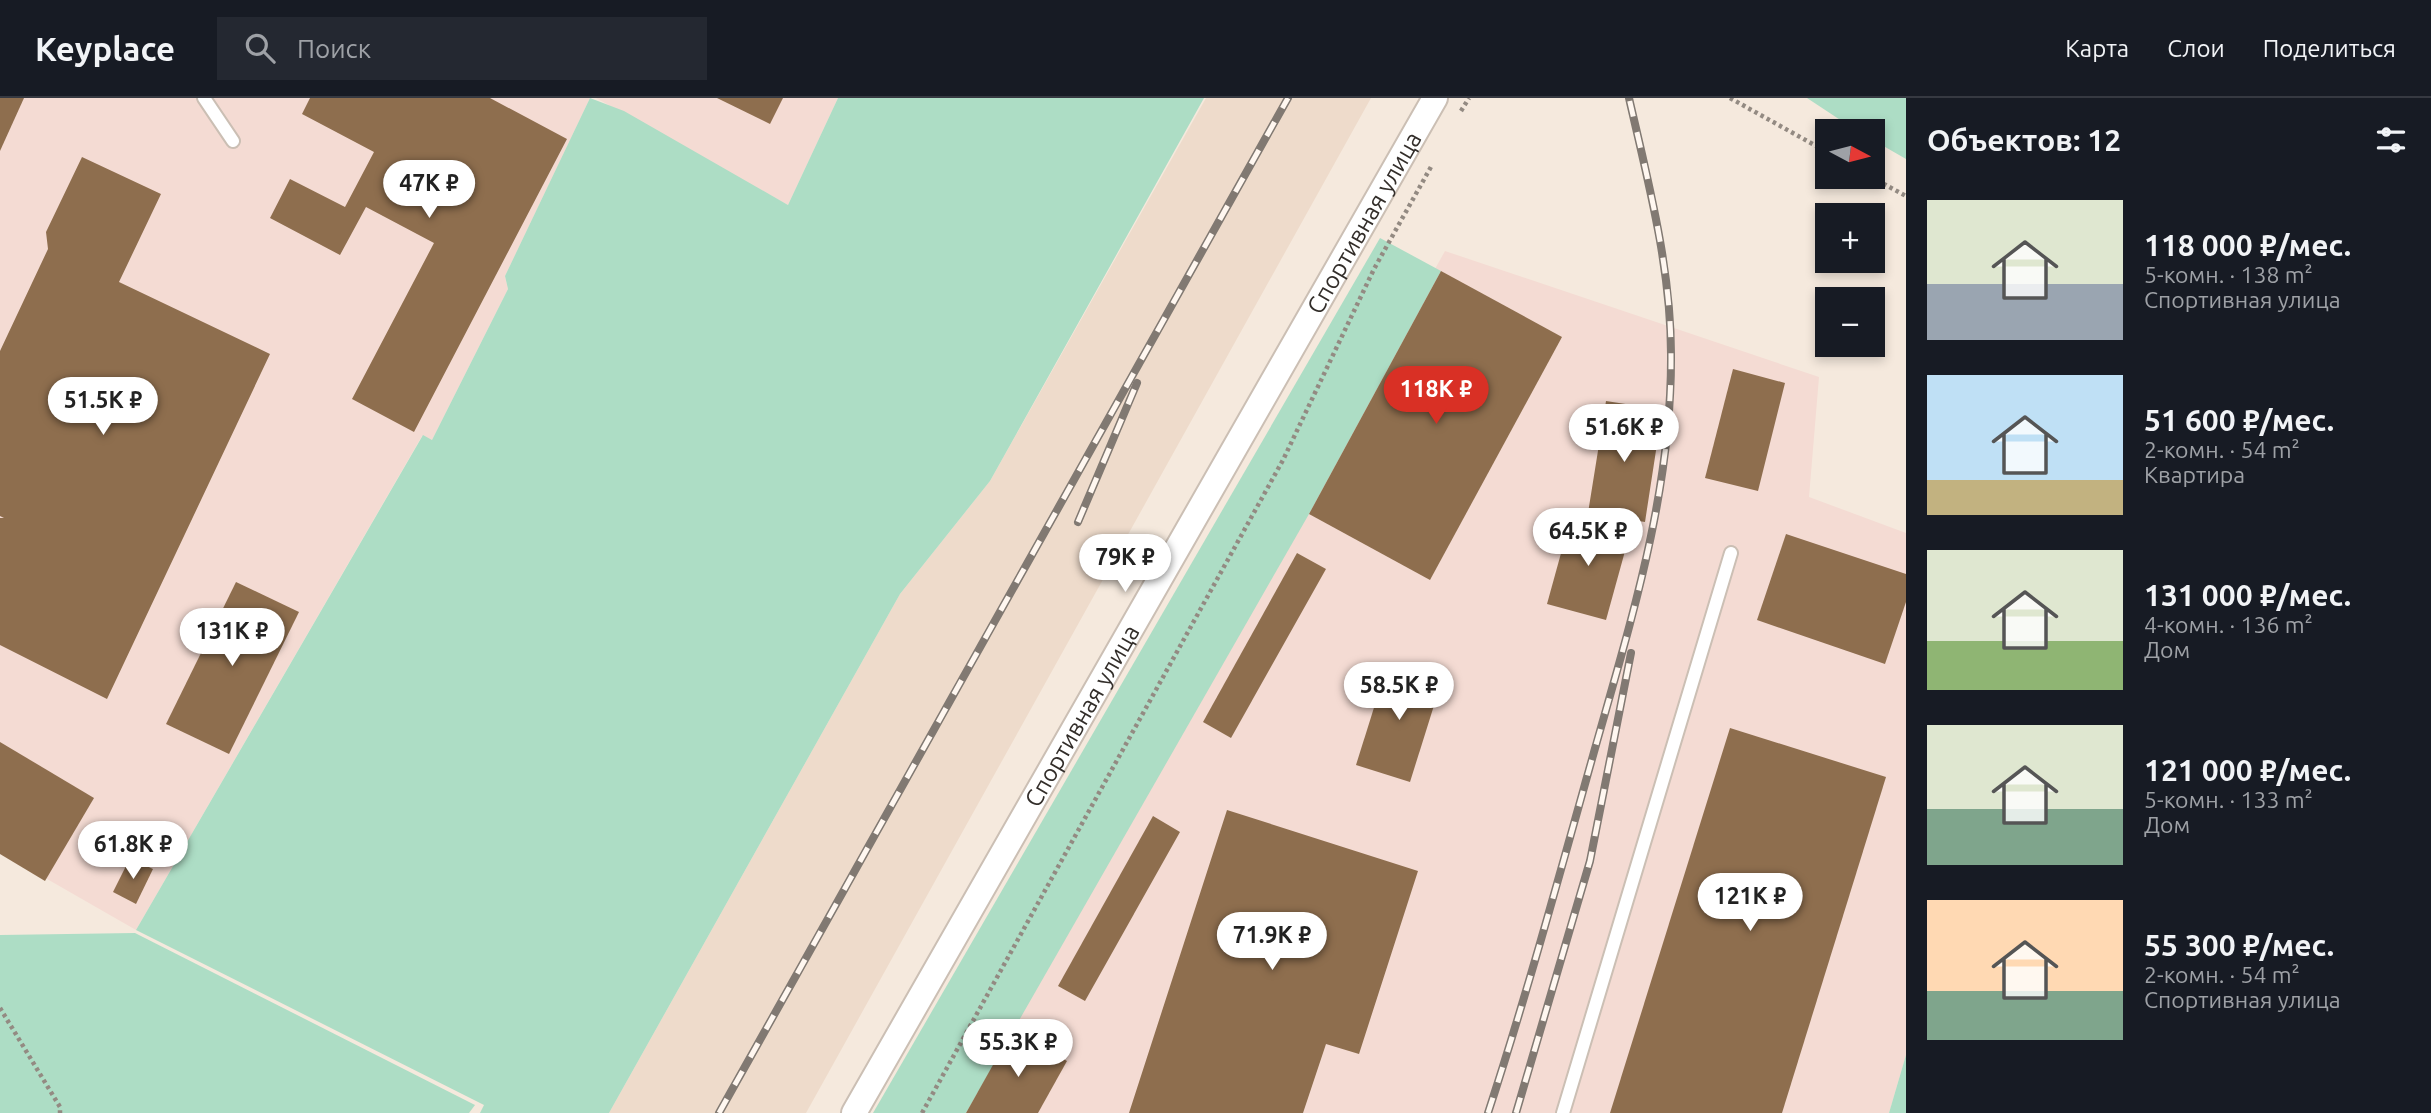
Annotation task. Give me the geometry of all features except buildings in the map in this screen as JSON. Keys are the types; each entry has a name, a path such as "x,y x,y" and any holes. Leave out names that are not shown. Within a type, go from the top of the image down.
{"street":[{"name":"Спортивная улица","path":"854,1113 1435,98"}],"lane":[{"path":"204,98 233,141"},
{"path":"1563,1113 1731,553"}],"path":[{"path":"1455,122 1469,98"},
{"path":"1730,98 1815,145"},
{"path":"922,1113 1283,460 1374,269 1435,159"},
{"path":"1885,185 1906,196"},
{"path":"0,1008 60,1107 60,1113"}],"shaded area":[{"path":"0,98 590,98 505,276 508,289 432,440 422,436 136,930 0,852"},
{"path":"596,98 838,98 788,205"},
{"path":"1206,98 1371,98 806,1113 609,1113 900,594 990,481"},
{"path":"1445,251 1819,377 1809,497 1906,533 1906,1055 1889,1113 964,1113"}],"green space":[{"path":"590,98 624,111 788,205 838,98 1204,98 990,481 900,594 609,1113 480,1113 484,1105 136,930 423,435 432,440 508,289 505,276"},
{"path":"1807,98 1906,98 1906,159 1885,147 1885,119 1839,119"},
{"path":"1380,238 1441,271 1309,514 966,1113 873,1113"},
{"path":"135,933 475,1105 469,1113 0,1113 0,935"},
{"path":"1906,1055 1906,1113 1889,1113"}],"railway":[{"path":"719,1113 1288,98"},
{"path":"1488,1113 1543,933 1622,654 1647,556 1665,456 1671,354 1667,289 1657,225 1629,98"},
{"path":"1078,522 1137,383"},
{"path":"1516,1113 1590,861 1631,653"}]}
